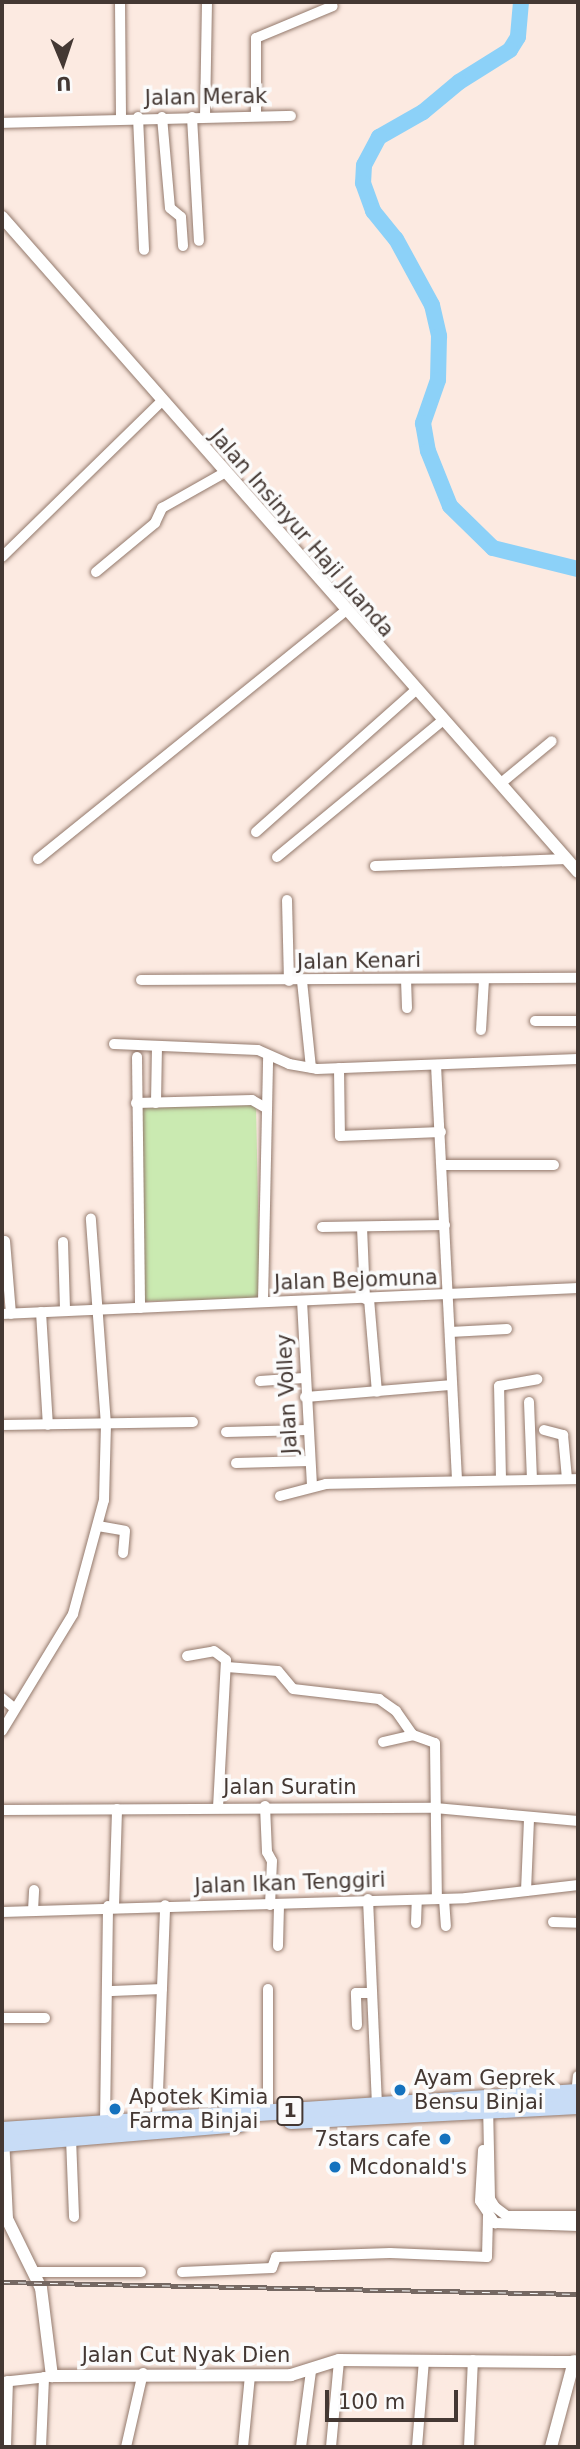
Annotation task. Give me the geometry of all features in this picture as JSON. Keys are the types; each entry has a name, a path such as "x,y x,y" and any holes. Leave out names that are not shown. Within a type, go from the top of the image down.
{"main road":[{"name":"1","path":"2,2137 71,2138 377,2111 577,2099"},
{"name":"1","path":"2,2137 158,2118 268,2112 377,2111"}],"street":[{"name":"Jalan Merak","path":"120,2 121,118"},
{"path":"205,117 207,2"},
{"path":"256,116 256,38 333,6"},
{"name":"Jalan Merak","path":"2,123 138,117 291,116"},
{"path":"138,117 144,250"},
{"path":"162,117 170,208 181,217 183,246"},
{"path":"192,117 199,241"},
{"name":"Jalan Insinyur Haji Juanda","path":"2,217 415,691 578,872"},
{"path":"2,557 162,401"},
{"path":"96,572 155,523 162,508 225,473"},
{"path":"38,859 345,611"},
{"path":"256,832 415,691"},
{"path":"277,858 442,721"},
{"path":"500,784 552,741"},
{"path":"375,866 567,859"},
{"path":"287,900 289,981"},
{"name":"Jalan Kenari","path":"141,980 578,978"},
{"path":"406,979 407,1008"},
{"path":"481,1030 484,980"},
{"path":"302,981 311,1068"},
{"path":"535,1021 578,1021"},
{"path":"114,1044 258,1050 268,1056 311,1068 578,1059"},
{"path":"156,1103 157,1046"},
{"path":"263,1303 264,1107 268,1056"},
{"path":"137,1057 135,1103 140,1308"},
{"path":"436,1065 449,1294 578,1288"},
{"path":"339,1068 340,1136 441,1132"},
{"path":"135,1103 251,1100 264,1107"},
{"path":"442,1165 554,1165"},
{"path":"2,1731 72,1614 99,1526 106,1425 95,1310 91,1219"},
{"path":"322,1227 445,1225"},
{"path":"362,1227 377,1392"},
{"path":"5,1241 7,1314"},
{"path":"63,1242 65,1310"},
{"name":"Jalan Bejomuna","path":"7,1314 449,1294 457,1480"},
{"name":"Jalan Volley","path":"302,1301 305,1397 312,1486"},
{"path":"41,1312 48,1425"},
{"path":"450,1332 507,1329"},
{"path":"260,1381 304,1378"},
{"path":"500,1479 499,1386 537,1379"},
{"path":"305,1397 451,1385"},
{"path":"529,1402 532,1479"},
{"path":"2,1425 193,1422"},
{"path":"226,1432 307,1430"},
{"path":"280,1496 312,1486 572,1479 564,1435 544,1430"},
{"path":"236,1463 310,1461"},
{"path":"99,1526 125,1531 123,1553"},
{"path":"187,1656 219,1651 227,1667 218,1806"},
{"path":"227,1667 278,1671 293,1689 379,1699 396,1711 413,1735 437,1746 435,1808 441,1899 446,1926"},
{"path":"2,1698 14,1708"},
{"path":"383,1742 413,1735"},
{"path":"265,1805 267,1852 272,1861 278,1946"},
{"name":"Jalan Suratin","path":"2,1810 265,1805 435,1808 578,1821"},
{"path":"106,2123 111,1906 117,1809"},
{"path":"526,1891 529,1818"},
{"name":"Jalan Ikan Tenggiri","path":"2,1912 111,1906 275,1905 368,1899 441,1899 578,1885"},
{"path":"33,1911 34,1890"},
{"path":"368,1899 377,2111"},
{"path":"416,1923 417,1900"},
{"path":"158,2118 166,1905"},
{"path":"553,1922 578,1923"},
{"path":"112,1990 162,1989"},
{"path":"268,1989 268,2112"},
{"path":"357,2025 355,1993 372,1993"},
{"path":"2,2018 45,2018"},
{"path":"577,2099 578,2076"},
{"path":"488,2105 486,2135 490,2199 500,2214 578,2216"},
{"path":"2,2120 7,2219 41,2288 48,2377 41,2447"},
{"path":"486,2135 480,2163 480,2201 488,2216 502,2226 578,2226"},
{"path":"71,2138 74,2217"},
{"path":"182,2272 272,2268 276,2257 390,2253 487,2257 488,2216"},
{"path":"33,2272 141,2272"},
{"path":"331,2447 339,2360"},
{"name":"Jalan Cut Nyak Dien","path":"5,2381 143,2373 250,2376 311,2371 339,2360 576,2361"},
{"path":"416,2447 424,2360"},
{"path":"469,2447 473,2360"},
{"path":"551,2447 576,2361"},
{"path":"301,2447 311,2371"},
{"path":"126,2447 143,2373"},
{"path":"243,2447 250,2376"},
{"path":"5,2381 6,2447"}],"green space":[{"path":"256,1105 260,1299 144,1301 140,1108"}],"waterway":[{"path":"521,2 518,37 510,50 459,82 423,112 379,137 364,165 363,183 373,211 396,239 432,305 439,336 438,380 423,423 428,451 450,506 493,548 578,569"}],"railway":[{"path":"2,2282 578,2294"}],"place":[{"name":"Ayam Geprek Bensu Binjai","path":"400,2090"},
{"name":"Apotek Kimia Farma Binjai","path":"115,2109"},
{"name":"7stars cafe","path":"445,2139"},
{"name":"Mcdonald's","path":"335,2167"}]}
